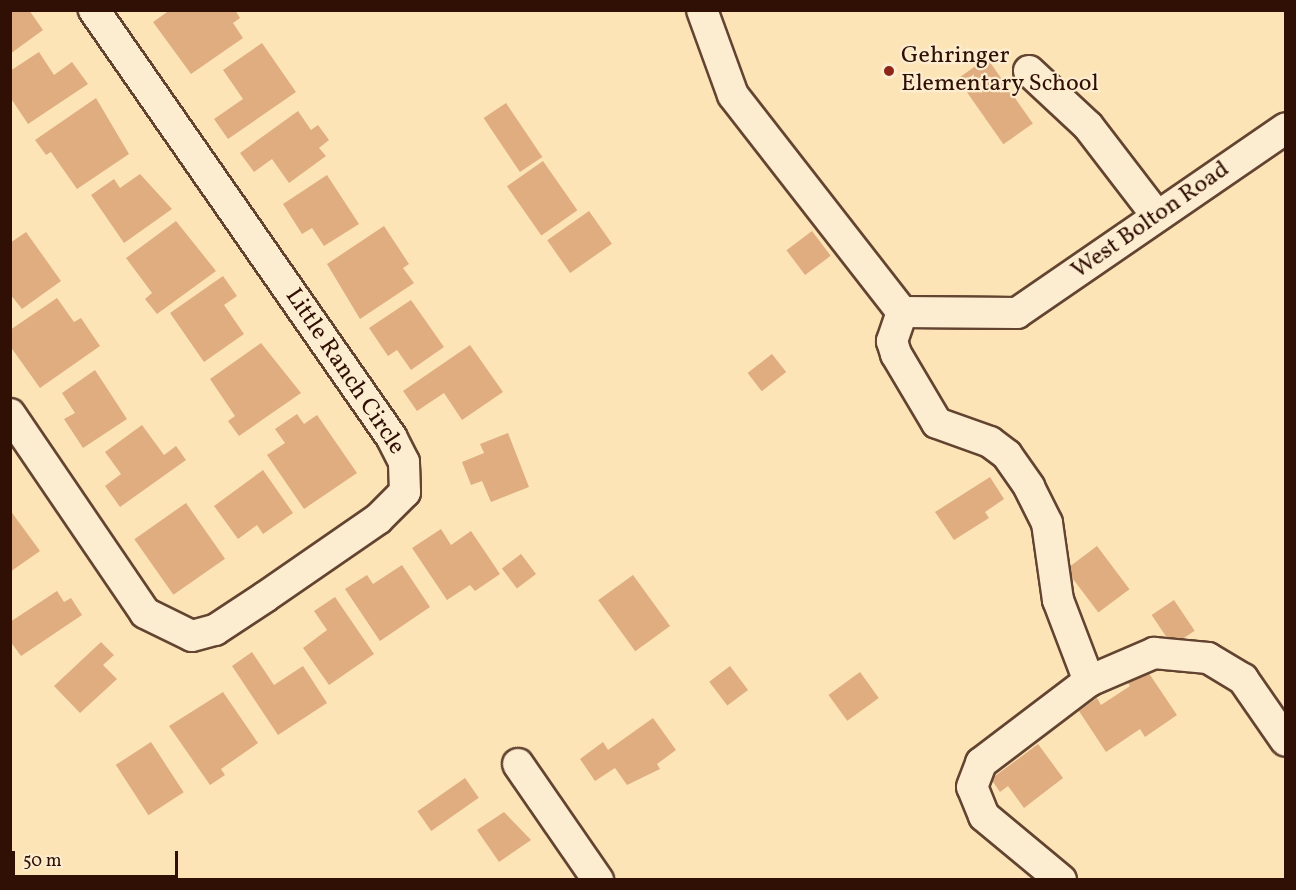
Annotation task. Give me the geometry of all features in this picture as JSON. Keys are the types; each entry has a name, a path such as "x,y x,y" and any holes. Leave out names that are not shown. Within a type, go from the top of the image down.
{"street":[{"name":"Little Ranch Circle","path":"10,414 145,613 192,636 215,630 240,614 378,519 405,492 404,462 392,438 94,10"},
{"path":"702,10 734,95 902,312 892,341 896,354 937,423 990,442 1029,487 1047,523 1058,600 1089,681"},
{"path":"1029,71 1088,126 1157,216"},
{"name":"West Bolton Road","path":"902,312 1017,313 1286,128"},
{"path":"1061,879 984,816 972,787 981,764 1089,681 1154,653 1208,658 1243,679 1286,741"},
{"path":"518,764 598,879"}],"building":[{"path":"29,10 43,30 10,54 10,12"},
{"path":"170,10 235,10 240,18 233,23 243,38 191,74 153,22"},
{"path":"262,43 296,92 228,139 214,119 243,99 223,70"},
{"path":"39,52 54,75 72,62 88,84 28,124 10,97 10,71"},
{"path":"987,58 1033,124 1003,144 958,79"},
{"path":"96,98 129,154 77,189 51,152 46,155 35,140"},
{"path":"506,103 542,157 520,172 484,118"},
{"path":"298,111 311,130 318,125 329,140 319,148 326,156 289,183 272,159 254,172 240,153"},
{"path":"543,161 577,210 541,235 507,186"},
{"path":"140,174 172,209 124,243 91,195 114,179 120,188"},
{"path":"327,175 359,224 324,246 312,228 302,234 283,204"},
{"path":"589,211 612,244 570,273 547,240"},
{"path":"176,221 216,271 157,314 145,299 152,293 126,258"},
{"path":"384,226 409,264 403,268 414,283 360,319 327,264"},
{"path":"812,231 831,256 805,275 786,250"},
{"path":"26,232 61,281 22,309 10,294 10,243"},
{"path":"223,276 237,296 224,305 244,334 204,362 170,313"},
{"path":"57,298 74,322 81,318 100,346 40,388 10,346 10,330"},
{"path":"411,300 444,347 411,370 397,350 388,356 369,328"},
{"path":"261,343 301,393 239,436 228,421 235,416 210,379"},
{"path":"470,345 503,392 462,420 444,393 417,411 403,391"},
{"path":"772,354 786,372 762,391 748,373"},
{"path":"95,370 127,419 83,448 64,419 75,413 62,393"},
{"path":"297,414 304,424 317,415 357,473 304,509 267,455 285,443 275,429"},
{"path":"142,425 164,455 176,446 186,460 120,507 105,486 121,474 105,452"},
{"path":"508,433 529,487 491,502 482,481 471,485 462,462 484,453 480,444"},
{"path":"263,470 293,513 263,534 257,525 238,539 214,506"},
{"path":"990,477 1004,499 985,512 989,518 954,540 935,512"},
{"path":"186,503 225,559 173,595 134,539"},
{"path":"10,510 40,551 10,572"},
{"path":"441,529 451,545 471,531 500,574 475,591 470,585 447,600 412,548"},
{"path":"1097,546 1129,589 1098,613 1066,569"},
{"path":"521,554 536,574 517,588 502,568"},
{"path":"402,565 430,607 380,641 345,589 367,575 373,584"},
{"path":"633,575 670,626 635,651 598,600"},
{"path":"57,591 64,602 71,598 82,615 21,656 10,641 10,622"},
{"path":"335,597 374,654 329,685 303,648 327,630 314,611"},
{"path":"1174,600 1195,631 1172,646 1152,615"},
{"path":"101,642 114,655 103,665 117,679 80,713 54,686"},
{"path":"252,652 274,685 303,666 327,703 278,735 232,666"},
{"path":"730,666 748,690 727,706 709,682"},
{"path":"1144,666 1177,715 1145,737 1140,729 1106,752 1079,711 1097,698 1101,705 1130,686 1125,679"},
{"path":"860,672 879,698 847,721 828,695"},
{"path":"223,692 258,743 221,769 225,775 210,785 169,726"},
{"path":"653,718 676,750 657,764 660,769 627,785 615,768 595,781 580,759 603,742 608,750"},
{"path":"151,742 184,792 148,815 116,765"},
{"path":"1038,744 1063,778 1024,808 1008,786 1000,792 991,779"},
{"path":"465,778 479,798 431,831 417,811"},
{"path":"504,812 531,840 499,862 477,830"}],"place":[{"name":"Gehringer Elementary School","path":"889,71"}]}
